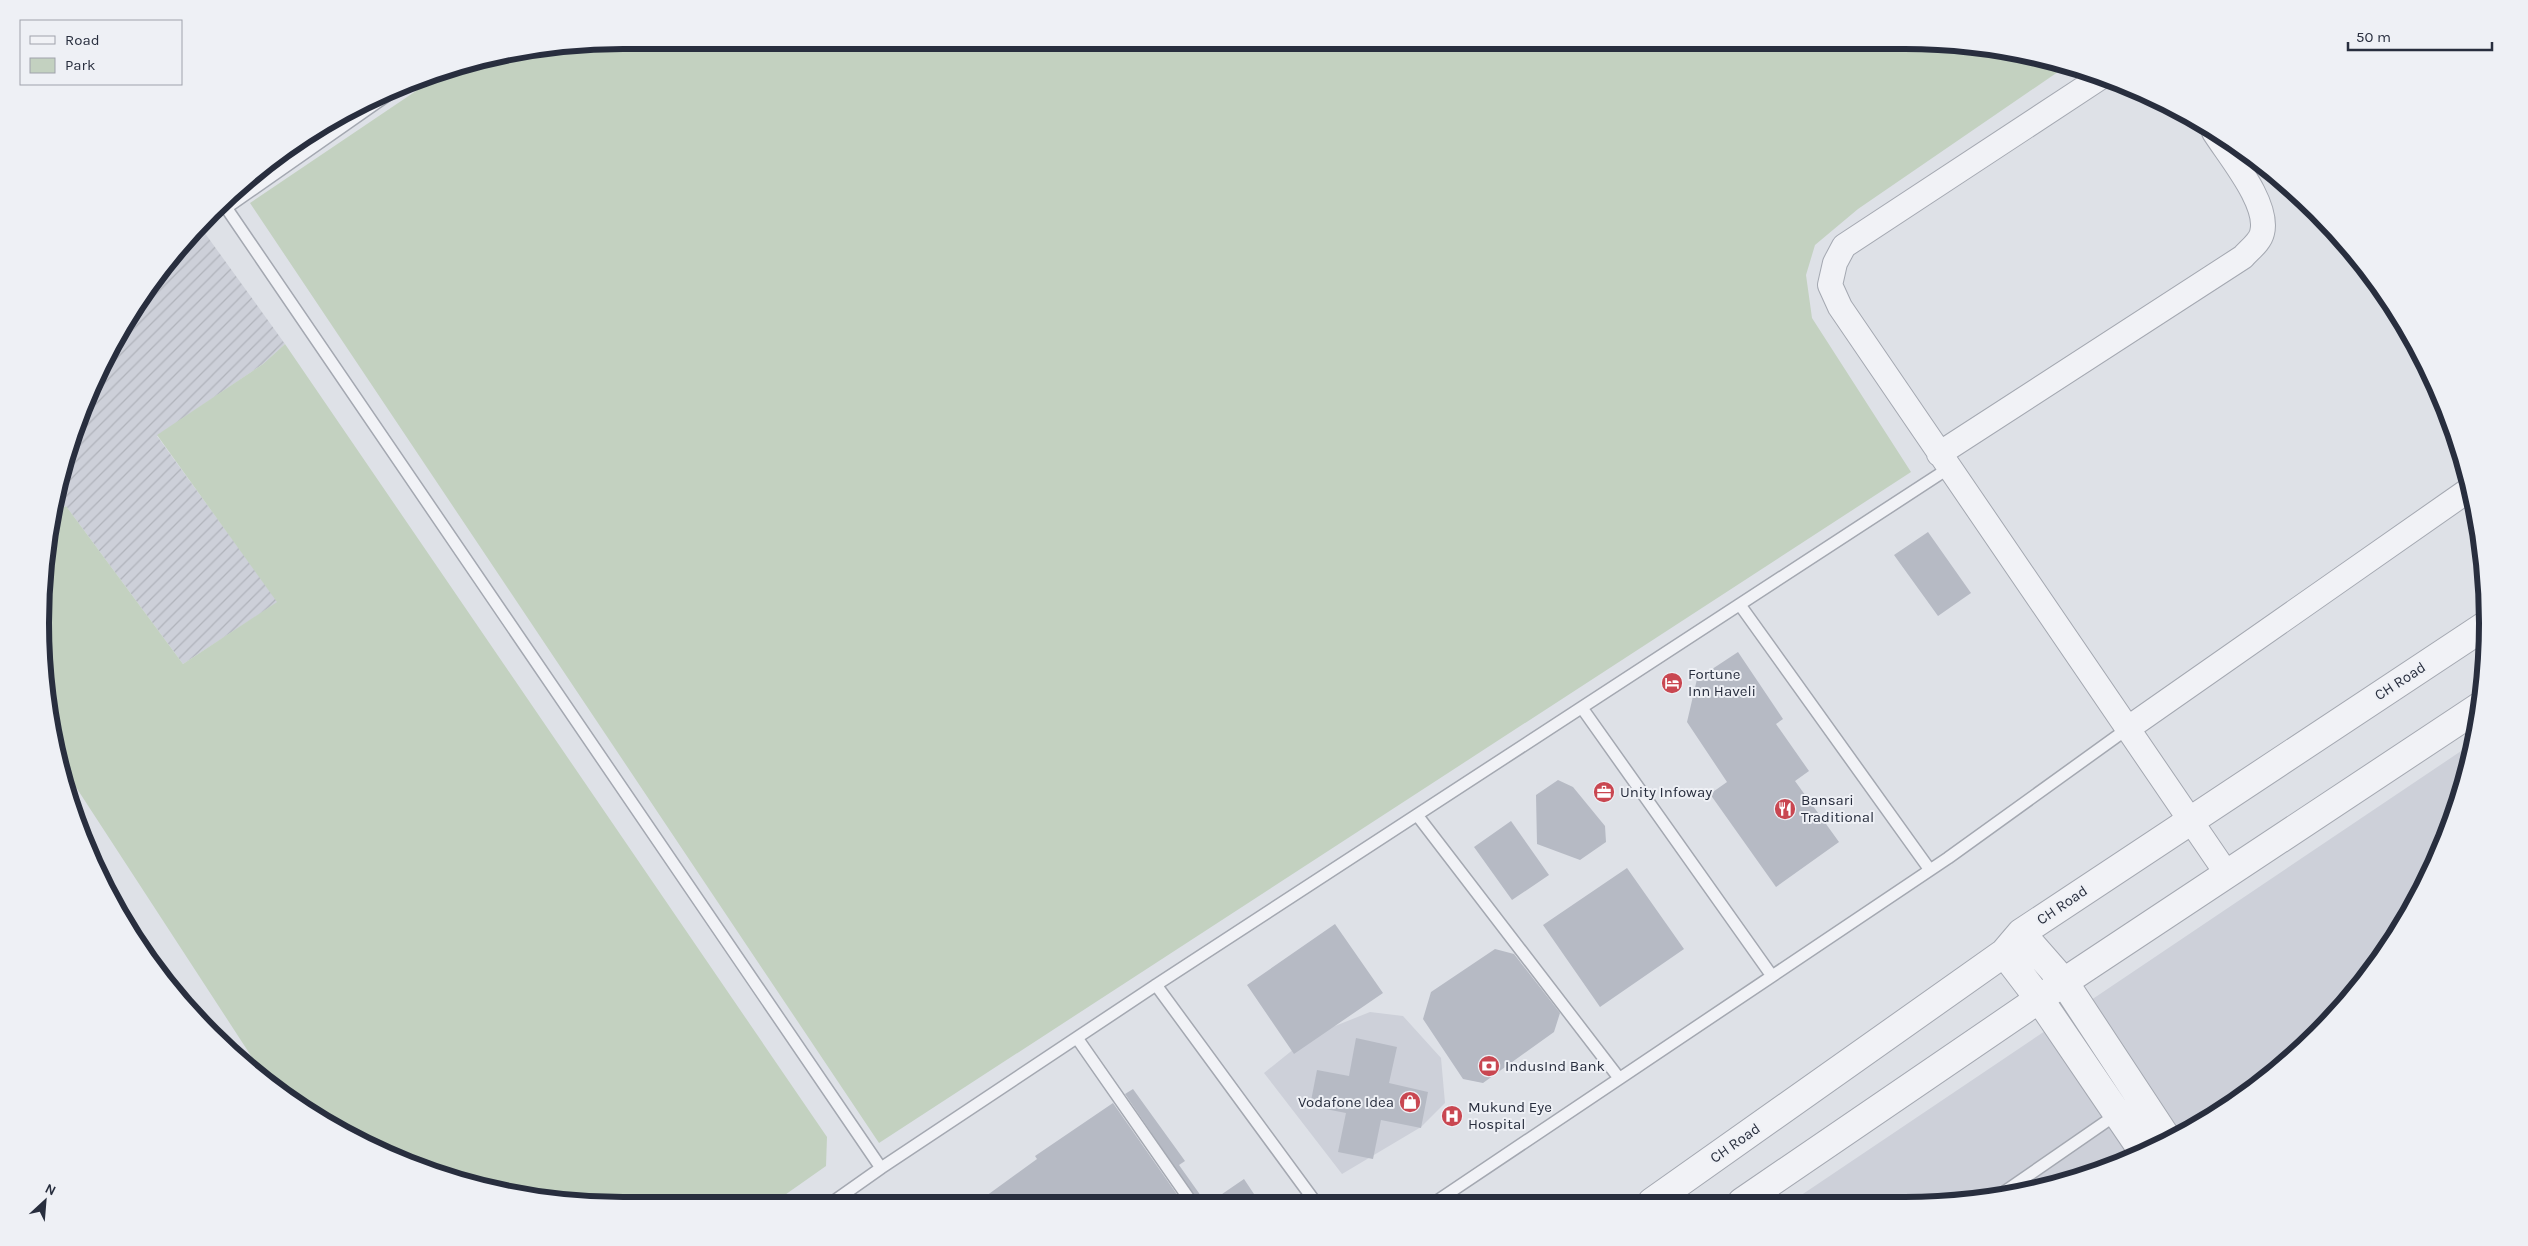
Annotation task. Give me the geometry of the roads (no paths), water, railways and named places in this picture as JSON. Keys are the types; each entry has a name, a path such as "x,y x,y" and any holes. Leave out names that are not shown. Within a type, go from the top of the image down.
{"street":[{"path":"2095,81 1844,246 1835,262 1830,285 1840,308 2227,874"},
{"path":"1944,461 2242,257 2252,247 2262,234 2263,216 2254,194 2222,145"},
{"path":"2128,729 2464,493"},
{"name":"CH Road","path":"1659,1197 2012,943 2189,819 2302,749 2370,701 2479,630"},
{"path":"1749,1197 2064,982 2472,712"},
{"path":"2012,943 2064,982 2165,1135"},
{"path":"2012,943 2040,1000 2140,1147"}],"lane":[{"path":"242,193 363,111"},
{"path":"226,208 881,1168"},
{"path":"840,1197 1156,985 1740,605 1944,461"},
{"path":"1740,605 1930,870"},
{"path":"1582,708 1772,976"},
{"path":"1441,1197 1930,870 2128,729"},
{"path":"1417,815 1619,1078"},
{"path":"1156,985 1312,1197"},
{"path":"1077,1038 1188,1197"},
{"path":"2012,1187 2118,1114"}],"place":[{"name":"Fortune Inn Haveli","path":"1672,683"},
{"name":"Unity Infoway","path":"1604,792"},
{"name":"Bansari Traditional","path":"1785,809"},
{"name":"IndusInd Bank","path":"1489,1066"},
{"name":"Vodafone Idea","path":"1410,1102"},
{"name":"Mukund Eye Hospital","path":"1452,1116"}]}
